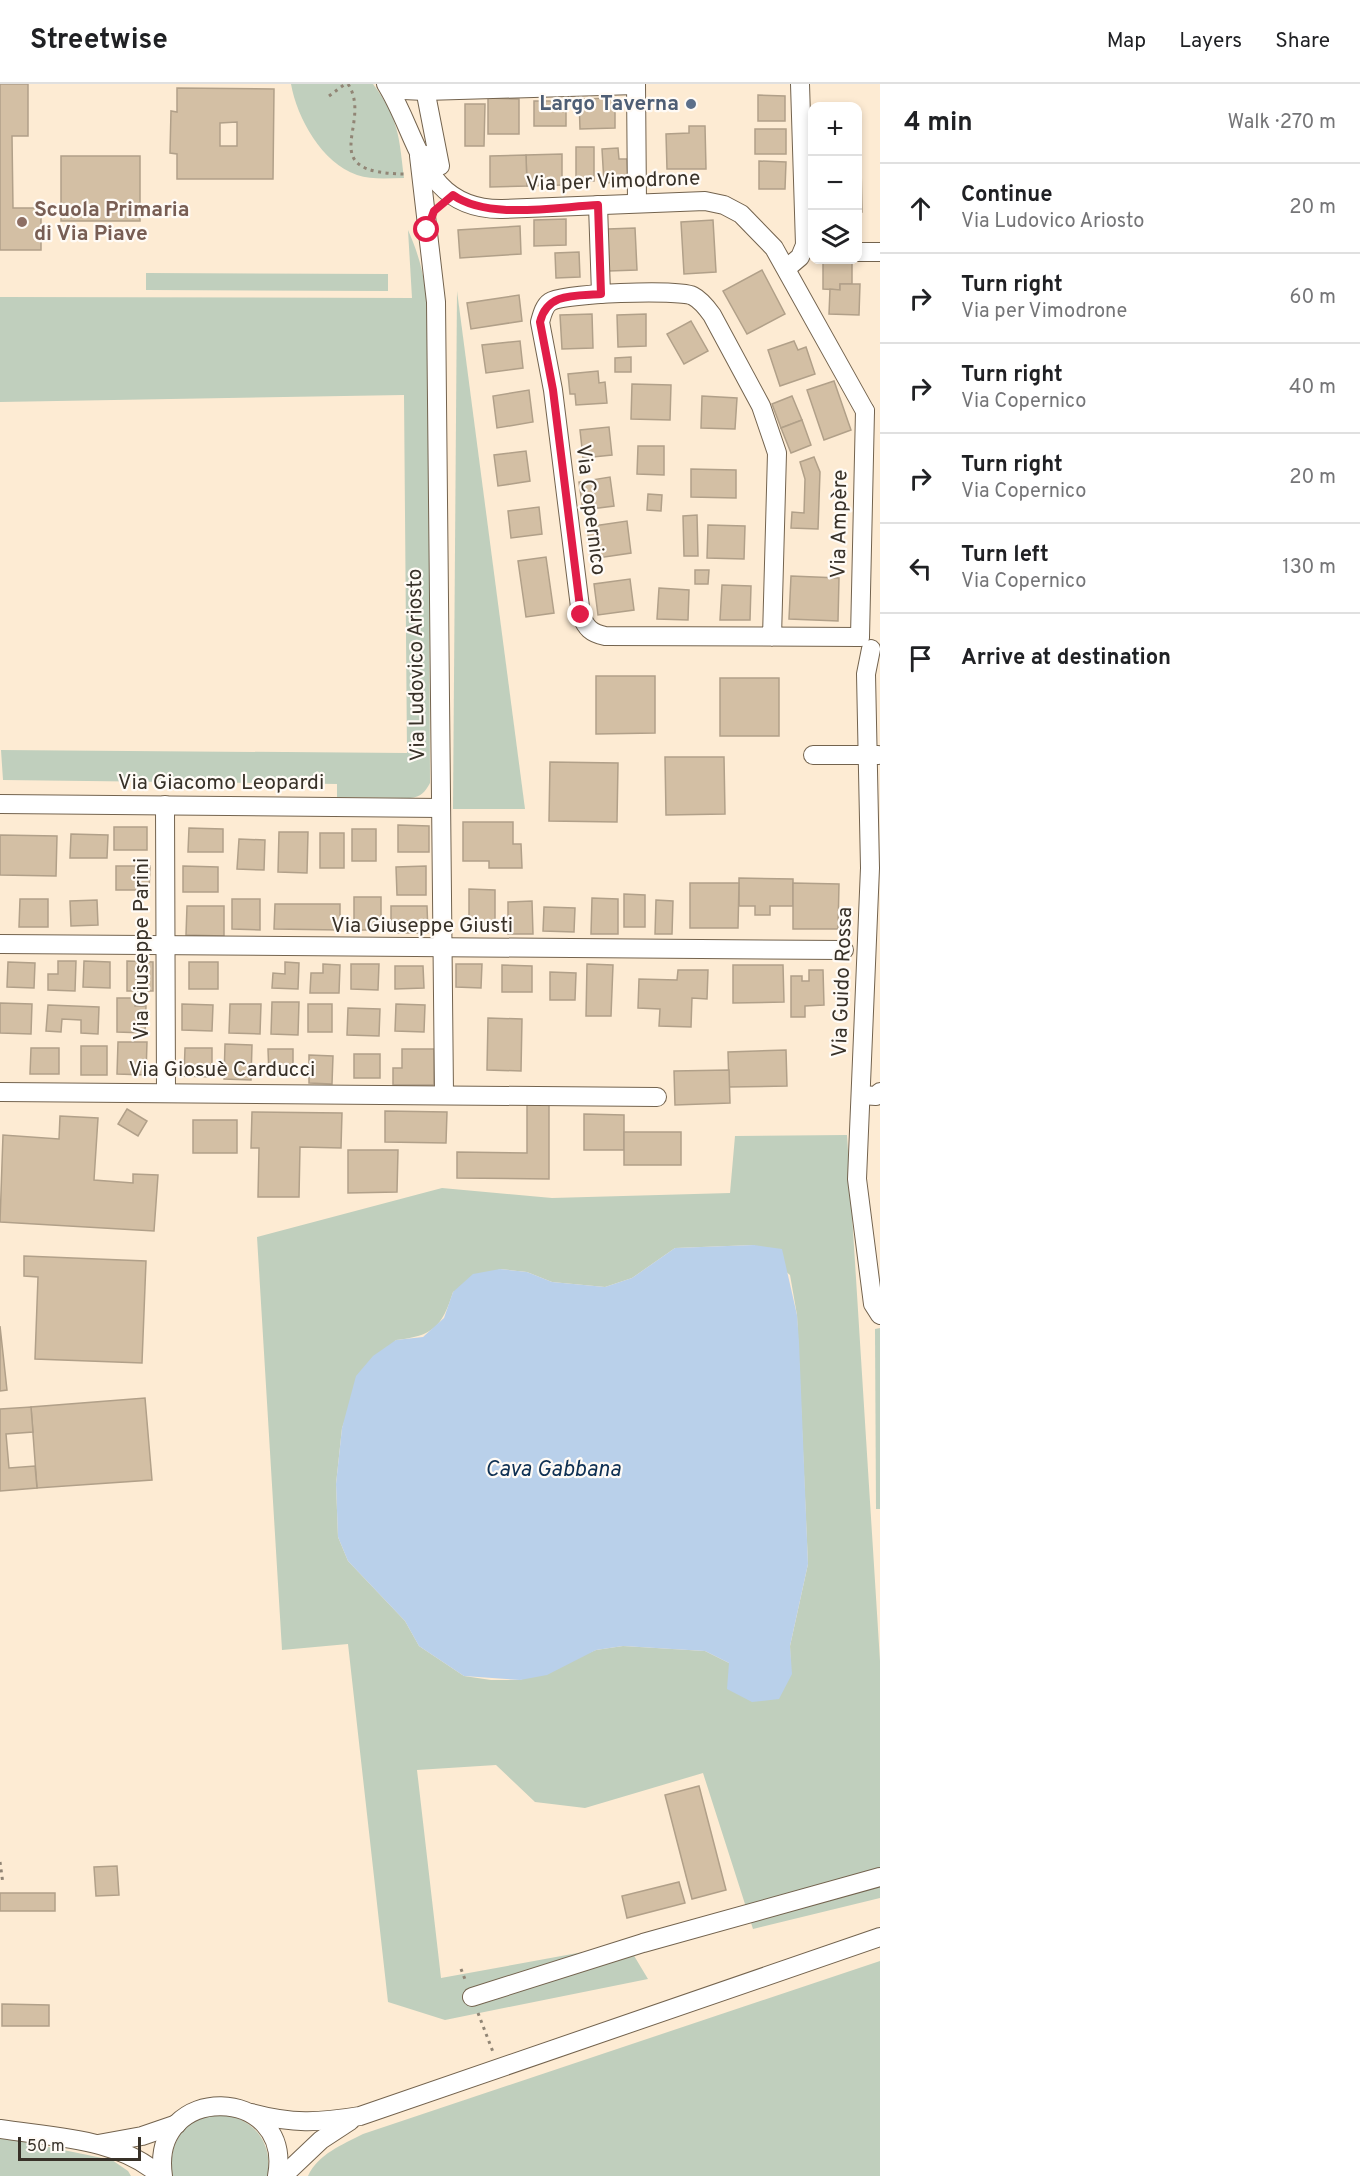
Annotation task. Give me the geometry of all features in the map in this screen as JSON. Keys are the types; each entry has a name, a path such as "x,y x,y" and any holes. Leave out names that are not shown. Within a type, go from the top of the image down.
{"street":[{"path":"387,84 403,90 636,85 637,203"},
{"path":"387,84 453,195"},
{"path":"787,268 808,252 800,84"},
{"path":"425,88 428,155"},
{"name":"Via Ludovico Ariosto","path":"428,155 427,236 436,302 444,1094"},
{"name":"Via Ludovico Ariosto","path":"427,236 434,211 453,195"},
{"name":"Via per Vimodrone","path":"453,195 484,209 705,201 730,207 763,234 787,268 872,411"},
{"path":"598,205 601,294"},
{"path":"862,252 880,252"},
{"name":"Via Copernico","path":"772,637 779,467 777,453 761,406 712,315 705,305 692,296 679,293 601,294 563,297 550,302 542,312 540,322 553,390 581,615 585,625 593,634 772,637 870,646"},
{"name":"Via Ampère","path":"870,646 872,411"},
{"name":"Via Guido Rossa","path":"870,646 866,674 874,755 875,868 857,1179 873,1304 880,1314"},
{"path":"813,755 874,755"},
{"name":"Via Giacomo Leopardi","path":"0,804 441,808"},
{"name":"Via Giuseppe Parini","path":"165,806 165,1093"},
{"name":"Via Giuseppe Giusti","path":"0,944 442,949 843,950"},
{"name":"Via Giosuè Carducci","path":"0,1092 657,1097"},
{"path":"861,1095 876,1096 880,1092"},
{"path":"472,1997 644,1943 880,1877"},
{"path":"161,2176 163,2150 177,2124 189,2113 204,2107 220,2104 296,2123 317,2123 360,2116 880,1937"},
{"path":"251,2113 266,2127 276,2145 279,2164 277,2176"},
{"path":"283,2176 321,2140 360,2116"},
{"path":"92,2144 133,2139 177,2124"},
{"path":"0,2129 92,2144 132,2158 161,2176"}],"path":[{"path":"329,96 347,84 356,102 350,135 352,153 365,169 375,173 405,174"},
{"path":"0,1862 3,1884"},
{"path":"461,1969 499,2067"}],"green space":[{"path":"291,84 373,84 393,118 401,151 404,178 363,177 344,169 333,160 322,150 305,125"},
{"path":"408,230 422,272 428,315 430,783 426,789 420,795 410,798 337,797 337,784 3,780 1,750 407,753 404,395 0,402 0,297 412,298"},
{"path":"146,273 388,274 388,291 146,290"},
{"path":"457,291 525,809 453,809"},
{"path":"847,1135 880,1661 880,1898 753,1929 703,1773 585,1808 535,1802 496,1765 417,1770 441,1978 627,1944 648,1979 445,2020 388,2002 348,1644 282,1650 257,1237 442,1188 552,1198 730,1193 735,1136","holes":["754,1245 790,1275 797,1315 808,1564 790,1646 791,1674 729,1663 705,1651 623,1646 596,1650 520,1680 491,1680 464,1676 419,1646 405,1621 348,1561 338,1537 336,1484 342,1428 351,1403 396,1340 419,1336 440,1322 453,1292 500,1269 527,1272 552,1282 605,1287 632,1278 675,1248"]},
{"path":"880,1328 880,1509 876,1509 875,1329"},
{"path":"880,1961 880,2176 308,2176 312,2168 324,2156 363,2134"},
{"path":"225,2114 246,2122 260,2136 265,2144 269,2164 268,2176 172,2176 173,2151 184,2129 197,2119"},
{"path":"0,2137 112,2160 128,2171 131,2176 0,2176"}],"water":[{"name":"Cava Gabbana","path":"754,1245 782,1249 797,1315 799,1342 808,1564 790,1646 792,1674 779,1699 752,1702 727,1689 729,1663 705,1651 623,1646 596,1650 547,1675 520,1680 464,1676 419,1646 405,1621 348,1561 338,1537 336,1484 342,1428 356,1376 373,1356 396,1340 423,1337 444,1318 453,1292 473,1274 500,1269 527,1272 552,1282 605,1287 632,1278 675,1248"}],"building":[{"path":"0,84 28,84 28,136 12,136 13,208 41,208 41,250 0,250"},
{"path":"177,88 274,89 273,179 177,179 177,154 170,153 171,111 177,112","holes":["237,122 237,146 220,146 220,123"]},
{"path":"758,95 785,96 785,121 758,121"},
{"path":"488,98 519,99 519,134 488,134"},
{"path":"615,98 615,128 580,129 579,99"},
{"path":"534,101 566,101 566,126 534,126"},
{"path":"465,104 485,104 484,146 465,146"},
{"path":"689,126 705,126 706,169 667,169 666,134 689,133"},
{"path":"755,129 786,129 786,154 755,154"},
{"path":"576,147 594,147 594,181 576,181"},
{"path":"618,148 619,159 627,159 628,182 604,183 602,149"},
{"path":"562,154 562,185 527,186 526,155"},
{"path":"526,155 527,186 490,187 490,156"},
{"path":"61,156 140,156 140,221 61,221"},
{"path":"759,161 786,162 785,189 759,189"},
{"path":"566,219 566,245 534,246 534,220"},
{"path":"713,220 716,272 684,274 681,222"},
{"path":"520,226 521,254 460,258 458,230"},
{"path":"635,228 637,270 609,271 608,229"},
{"path":"579,252 580,277 556,278 555,253"},
{"path":"823,264 852,264 852,284 840,284 840,290 823,289"},
{"path":"762,270 785,314 747,334 723,291"},
{"path":"840,284 860,284 859,315 829,314 830,289 840,290"},
{"path":"519,295 522,321 471,329 467,303"},
{"path":"592,314 593,348 562,349 560,315"},
{"path":"646,314 646,346 618,347 617,315"},
{"path":"691,321 708,351 684,364 667,334"},
{"path":"520,341 523,368 486,373 482,345"},
{"path":"794,341 798,350 806,347 815,374 780,386 768,350"},
{"path":"631,357 631,372 615,372 615,358"},
{"path":"598,371 599,383 605,382 607,403 576,405 575,394 570,394 568,374"},
{"path":"834,381 851,430 824,440 807,390"},
{"path":"632,384 671,385 670,420 631,419"},
{"path":"529,390 533,422 497,428 493,396"},
{"path":"702,396 737,398 735,429 701,428"},
{"path":"792,396 802,420 781,428 772,404"},
{"path":"802,420 811,445 791,453 781,428"},
{"path":"609,427 612,455 583,458 580,430"},
{"path":"638,446 664,446 664,475 637,474"},
{"path":"526,451 530,481 498,486 494,455"},
{"path":"814,457 820,472 818,529 791,528 792,512 804,513 805,479 800,462"},
{"path":"691,469 736,470 736,498 691,497"},
{"path":"610,477 614,506 583,510 579,482"},
{"path":"648,494 662,495 661,511 647,510"},
{"path":"539,507 542,534 511,538 508,511"},
{"path":"697,515 698,556 684,556 683,516"},
{"path":"627,521 631,553 591,559 587,527"},
{"path":"708,525 745,526 744,559 707,558"},
{"path":"546,557 554,613 526,617 518,561"},
{"path":"695,570 709,570 708,584 695,584"},
{"path":"791,576 839,578 838,621 789,619"},
{"path":"630,579 634,610 598,615 594,584"},
{"path":"722,585 751,586 750,620 720,620"},
{"path":"659,588 689,590 688,620 657,619"},
{"path":"596,676 655,676 655,733 596,734"},
{"path":"720,678 779,678 779,736 720,736"},
{"path":"665,757 724,757 725,814 666,815"},
{"path":"550,762 618,763 617,822 549,821"},
{"path":"463,822 513,822 513,844 521,844 522,868 489,868 489,861 463,861"},
{"path":"398,825 429,826 429,852 398,852"},
{"path":"114,827 147,827 147,850 114,850"},
{"path":"189,828 223,829 223,852 188,852"},
{"path":"352,829 376,829 376,861 352,861"},
{"path":"279,832 308,832 307,873 278,872"},
{"path":"320,833 344,833 344,868 320,868"},
{"path":"71,834 108,835 107,858 70,858"},
{"path":"0,835 57,836 56,876 0,875"},
{"path":"239,839 265,840 264,870 237,869"},
{"path":"116,866 150,866 149,890 116,890"},
{"path":"183,866 218,867 218,892 183,892"},
{"path":"426,866 426,895 397,895 396,867"},
{"path":"739,878 793,879 793,906 770,906 770,915 755,915 755,906 739,906"},
{"path":"690,883 739,883 738,928 690,928"},
{"path":"793,883 839,884 838,929 793,929"},
{"path":"469,889 495,890 495,932 469,931"},
{"path":"624,894 645,895 645,927 624,927"},
{"path":"354,897 381,897 381,930 354,930"},
{"path":"592,898 618,899 618,934 591,934"},
{"path":"20,899 48,899 48,927 19,927"},
{"path":"232,899 260,899 260,930 232,929"},
{"path":"97,900 98,925 71,926 70,901"},
{"path":"656,900 673,901 672,934 655,934"},
{"path":"532,901 533,934 508,934 508,902"},
{"path":"275,904 340,904 340,930 274,929"},
{"path":"187,906 224,906 224,936 186,935"},
{"path":"391,906 427,906 428,933 391,933"},
{"path":"544,907 575,908 574,932 543,931"},
{"path":"58,961 76,961 75,991 48,990 48,974 58,974"},
{"path":"84,961 110,962 110,988 83,987"},
{"path":"127,961 153,962 153,991 127,991"},
{"path":"8,962 35,963 34,988 7,987"},
{"path":"189,962 218,962 218,989 189,989"},
{"path":"285,962 299,963 298,989 272,988 273,973 285,974"},
{"path":"323,964 340,965 339,993 310,993 311,973 323,973"},
{"path":"351,964 379,964 378,990 351,989"},
{"path":"456,964 482,964 481,988 456,987"},
{"path":"587,964 613,965 611,1016 586,1016"},
{"path":"502,965 532,966 532,992 502,992"},
{"path":"733,965 783,965 784,1002 733,1003"},
{"path":"395,966 423,966 424,988 395,989"},
{"path":"678,970 708,970 707,999 692,998 691,1027 659,1026 660,1009 638,1008 639,979 677,980"},
{"path":"809,970 823,970 824,1005 805,1006 805,1017 791,1017 791,976 802,976 802,981 809,981"},
{"path":"550,972 576,973 575,1000 550,1000"},
{"path":"117,998 135,998 135,1006 146,1006 145,1033 117,1032"},
{"path":"272,1002 299,1002 298,1035 271,1034"},
{"path":"0,1003 32,1004 31,1034 0,1033"},
{"path":"182,1004 213,1005 212,1031 182,1030"},
{"path":"230,1004 261,1004 260,1034 229,1033"},
{"path":"308,1004 332,1004 332,1032 308,1032"},
{"path":"396,1004 425,1005 424,1032 395,1031"},
{"path":"48,1005 99,1007 98,1034 81,1033 81,1020 62,1019 61,1032 46,1031"},
{"path":"348,1008 380,1009 379,1036 347,1035"},
{"path":"488,1018 522,1019 521,1071 487,1070"},
{"path":"118,1042 147,1042 146,1075 117,1074"},
{"path":"225,1044 252,1045 251,1080 224,1079"},
{"path":"81,1046 107,1046 107,1075 81,1075"},
{"path":"31,1048 59,1048 59,1074 30,1074"},
{"path":"185,1048 212,1048 212,1077 184,1076"},
{"path":"268,1049 293,1049 293,1075 269,1076"},
{"path":"402,1049 434,1049 434,1085 393,1085 393,1068 402,1068"},
{"path":"786,1050 787,1086 729,1087 728,1052"},
{"path":"354,1054 380,1054 380,1078 354,1078"},
{"path":"309,1055 333,1056 332,1084 309,1083"},
{"path":"729,1070 730,1103 675,1105 674,1071"},
{"path":"527,1102 549,1103 549,1179 457,1178 457,1152 527,1153"},
{"path":"127,1109 147,1121 138,1136 118,1124"},
{"path":"385,1111 447,1112 446,1143 385,1142"},
{"path":"252,1112 342,1113 341,1148 300,1147 299,1197 258,1197 259,1148 251,1148"},
{"path":"584,1114 624,1115 624,1150 584,1150"},
{"path":"60,1116 98,1118 94,1180 133,1183 133,1174 158,1175 154,1231 0,1222 3,1135 59,1139"},
{"path":"193,1120 237,1120 237,1153 193,1153"},
{"path":"624,1132 681,1132 681,1165 624,1165"},
{"path":"348,1150 398,1150 397,1192 348,1193"},
{"path":"24,1256 146,1261 142,1363 35,1359 38,1277 24,1276"},
{"path":"0,1326 7,1390 0,1391"},
{"path":"145,1398 152,1480 37,1488 31,1407"},
{"path":"31,1407 33,1432 6,1434 9,1468 35,1466 37,1488 0,1491 0,1409"},
{"path":"699,1786 726,1890 692,1899 665,1795"},
{"path":"117,1866 119,1895 96,1896 94,1867"},
{"path":"679,1882 685,1903 627,1918 622,1896"},
{"path":"0,1893 55,1893 55,1911 0,1911"},
{"path":"2,2004 49,2005 49,2026 2,2026"}],"place":[{"name":"Largo Taverna","path":"691,104"},
{"name":"Scuola Primaria di Via Piave","path":"22,222"}],"route":[{"path":"427,230 434,211 453,195 475,207 484,209 598,205 601,294 563,297 550,302 542,312 540,322 553,390 581,615"}]}
